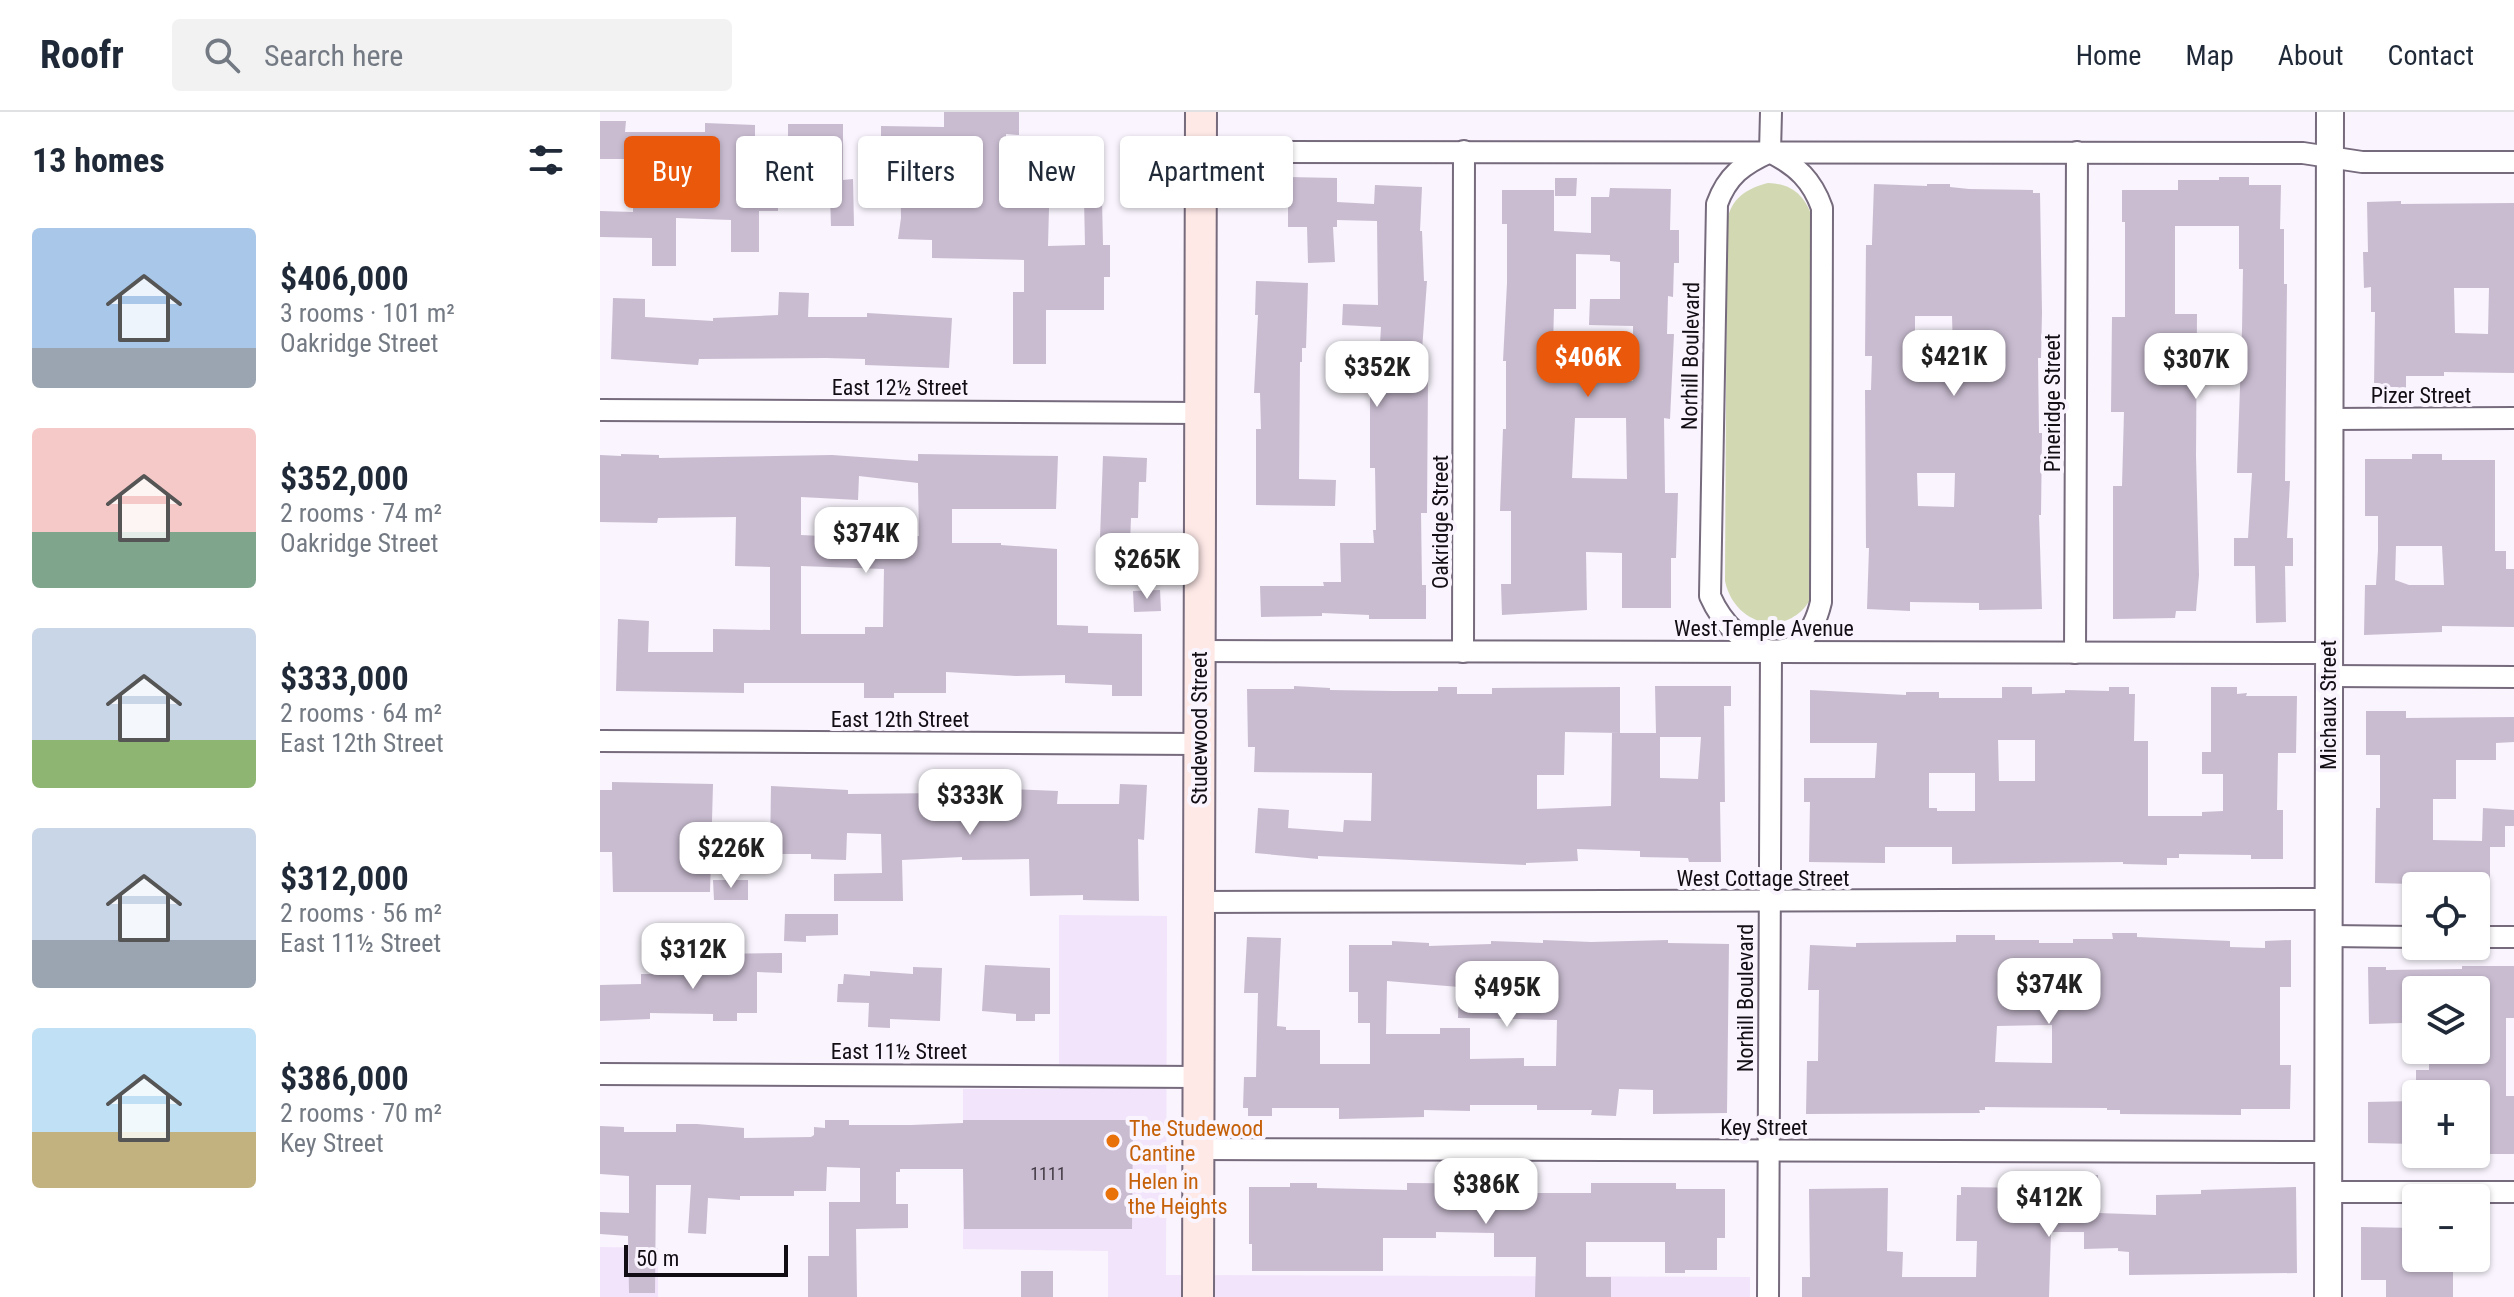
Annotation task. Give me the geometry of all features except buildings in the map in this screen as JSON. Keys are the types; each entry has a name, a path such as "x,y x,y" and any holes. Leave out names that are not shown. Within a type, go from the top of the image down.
{"main road":[{"name":"Studewood Street","path":"1201,112 1201,136"},
{"name":"Studewood Street","path":"1198,1297 1201,208"}],"street":[{"path":"1770,152 1771,112"},
{"name":"Michaux Street","path":"2328,1297 2330,112"},
{"name":"Oakridge Street","path":"1463,652 1464,151"},
{"path":"1293,152 2306,153 2362,162 2514,162"},
{"path":"1770,152 1798,169 1809,180 1822,208 1821,602 1812,627 1803,637 1792,645 1771,651"},
{"name":"Norhill Boulevard","path":"1768,1297 1771,651 1747,644 1731,631 1718,615 1710,596 1717,204 1731,176 1742,166 1770,152"},
{"name":"Pineridge Street","path":"2075,653 2077,152"},
{"name":"East 12½ Street","path":"600,410 1200,413"},
{"name":"Pizer Street","path":"2329,419 2514,418"},
{"name":"West Temple Avenue","path":"1199,651 2075,653 2514,677"},
{"name":"East 12th Street","path":"600,741 1199,744"},
{"name":"West Cottage Street","path":"1199,902 2328,899"},
{"path":"2329,936 2402,937"},
{"path":"2490,937 2514,937"},
{"name":"East 11½ Street","path":"600,1074 1198,1077"},
{"name":"Key Street","path":"1198,1149 2329,1152"},
{"path":"2328,1192 2514,1192"}],"shaded area":[{"path":"1059,915 1167,916 1166,1275 1750,1277 1750,1297 1108,1297 1108,1251 963,1249 963,1089 1059,1089"},
{"path":"600,1247 658,1248 658,1297 600,1297"}],"green space":[{"path":"1768,183 1797,193 1813,219 1812,596 1803,610 1778,623 1751,618 1731,597 1725,581 1727,222 1732,207 1741,196"}],"place":[{"name":"The Studewood Cantine","path":"1113,1141"},
{"name":"Helen in the Heights","path":"1112,1194"}]}
